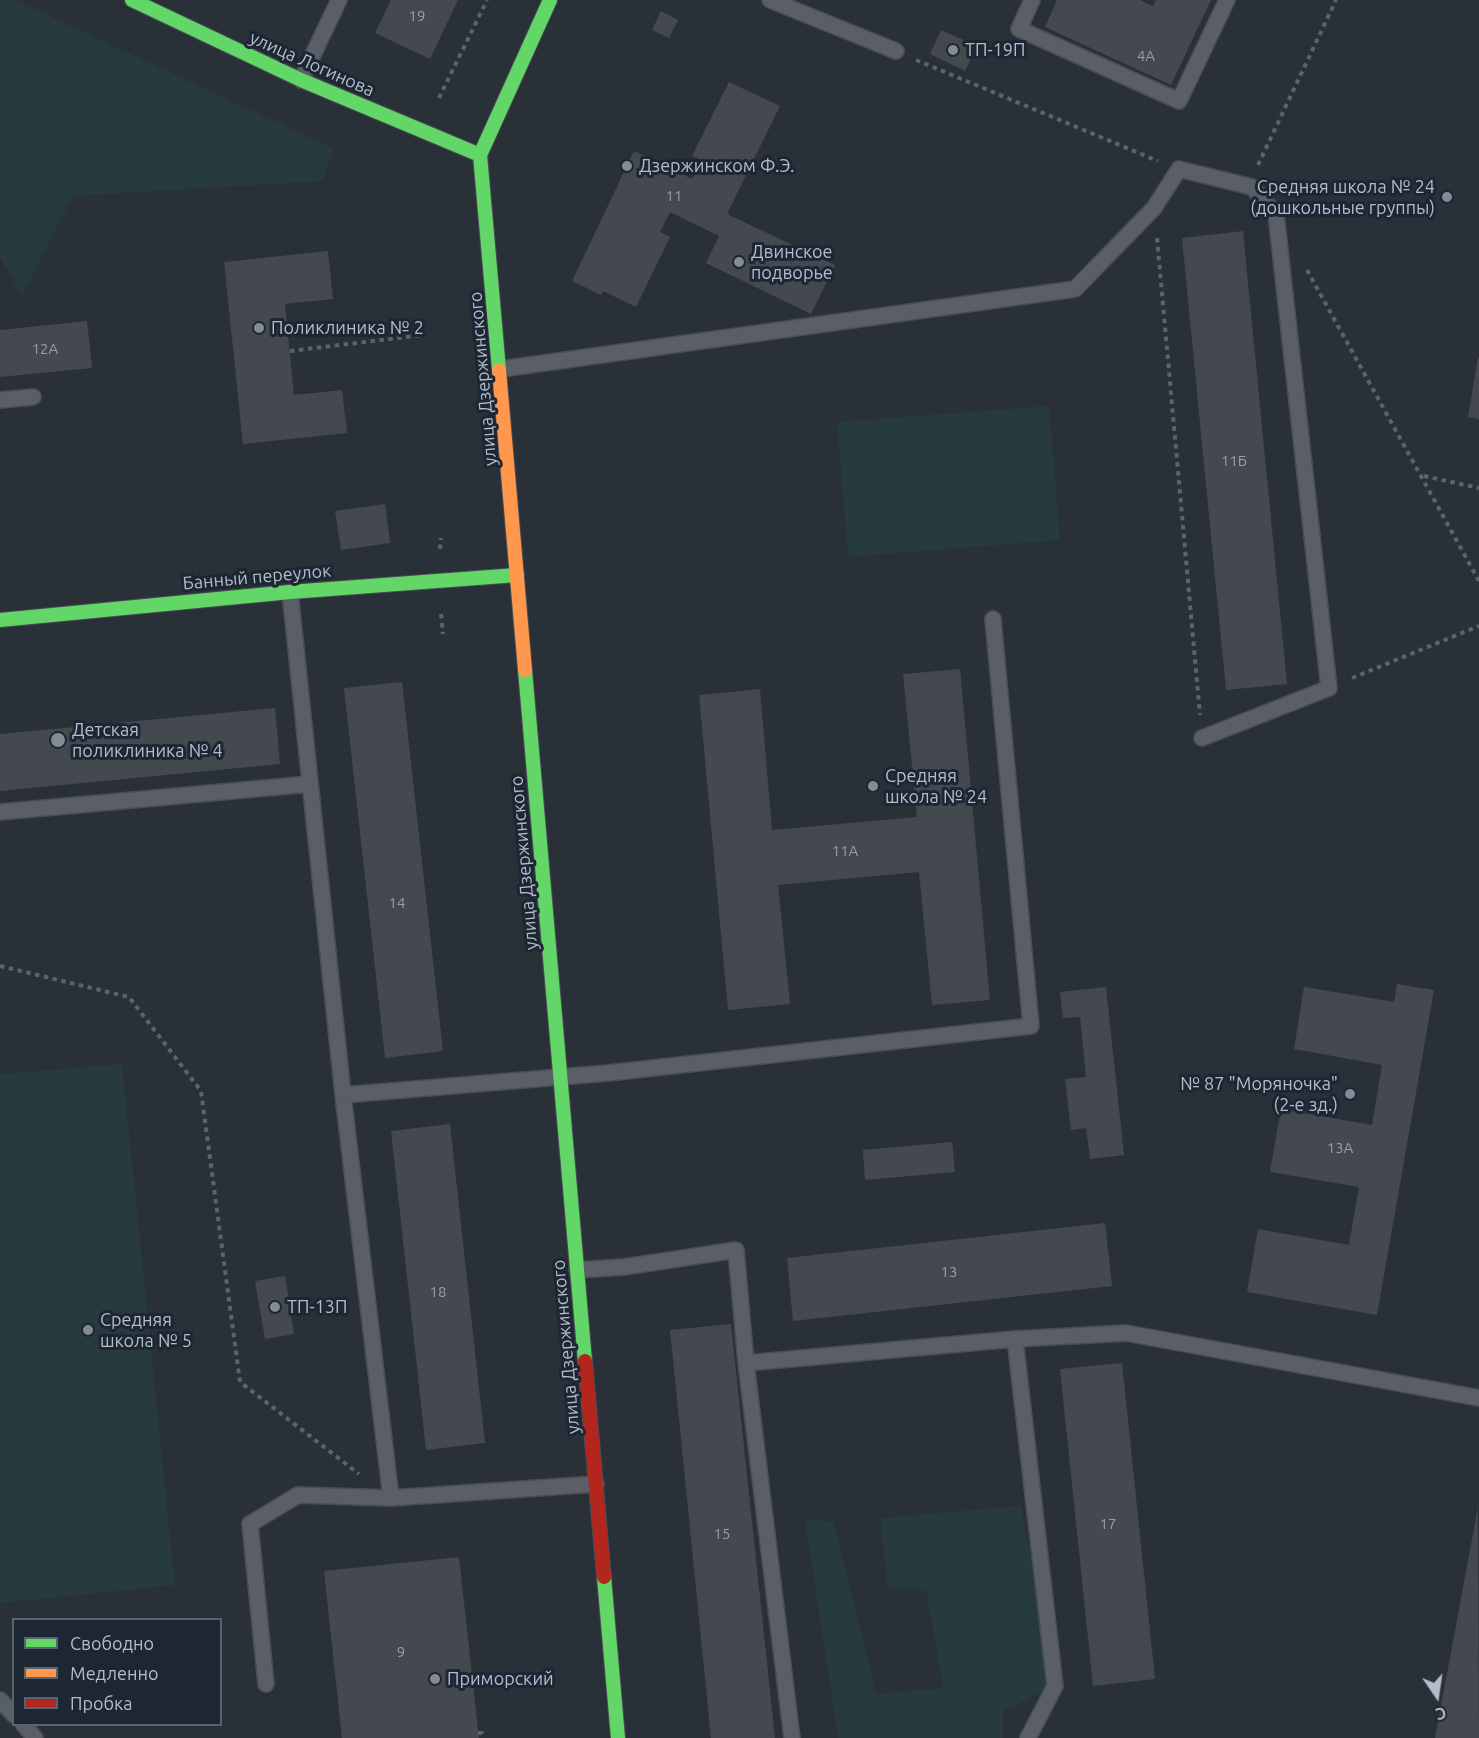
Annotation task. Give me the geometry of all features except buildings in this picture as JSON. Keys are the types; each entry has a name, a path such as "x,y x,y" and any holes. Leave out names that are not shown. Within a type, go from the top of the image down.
{"street":[{"name":"улица Логинова","path":"132,0 301,80 480,155"},
{"name":"улица Дзержинского","path":"550,0 480,155 501,369 618,1738"},
{"name":"Банный переулок","path":"0,620 290,591 517,575"}],"lane":[{"path":"301,80 339,0"},
{"path":"770,0 896,51"},
{"path":"1032,0 1019,29 1179,101 1227,0"},
{"path":"501,369 1075,289 1154,208 1179,169 1252,187 1276,214 1329,688 1202,738"},
{"path":"0,400 33,397"},
{"path":"290,591 342,1095 391,1498"},
{"path":"342,1095 561,1077 1031,1026 993,620"},
{"path":"0,812 310,783"},
{"path":"577,1270 624,1267 736,1250 746,1363 792,1738"},
{"path":"746,1363 1015,1339 1126,1333 1479,1398"},
{"path":"1015,1339 1055,1686 1028,1738"},
{"path":"266,1684 250,1524 298,1495 391,1498 596,1484"},
{"path":"0,1700 12,1712"},
{"path":"24,1726 35,1738"}],"path":[{"path":"439,98 487,0"},
{"path":"1257,167 1336,0"},
{"path":"896,51 1179,169"},
{"path":"1154,208 1202,738"},
{"path":"1304,265 1423,476 1479,581"},
{"path":"290,351 423,335"},
{"path":"1423,476 1479,488"},
{"path":"1329,688 1479,626"},
{"path":"0,966 129,997 201,1090 240,1382 391,1498"},
{"path":"478,1733 482,1733 482,1738"}],"green space":[{"path":"0,0 15,0 334,149 322,181 73,196 22,296 0,257"},
{"path":"1049,406 1060,540 848,557 837,422"},
{"name":"Средняя школа № 5","path":"122,1064 175,1585 0,1603 0,1074"},
{"path":"1021,1506 1055,1686 1003,1711 1003,1738 838,1738 805,1519 833,1522 876,1694 943,1688 926,1589 888,1589 880,1518"}],"traffic: fast":[{"path":"132,0 301,80 480,155"},
{"path":"499,370 480,155 550,0"},
{"path":"0,620 290,592 517,575"},
{"path":"525,670 585,1361"},
{"path":"604,1577 618,1738"}],"traffic: slow":[{"path":"499,370 525,670"}],"traffic: jam":[{"path":"585,1361 604,1577"}],"place":[{"name":"ТП-19П","path":"953,50"},
{"name":"Дзержинском Ф.Э.","path":"627,166"},
{"name":"Средняя школа № 24 (дошкольные группы)","path":"1447,197"},
{"name":"Двинское подворье","path":"739,262"},
{"name":"Поликлиника № 2","path":"259,328"},
{"name":"Детская поликлиника № 4","path":"58,740"},
{"name":"Средняя школа № 24","path":"873,786"},
{"name":"№ 87 \"Моряночка\" (2-е зд.)","path":"1350,1094"},
{"name":"ТП-13П","path":"275,1307"},
{"name":"Средняя школа № 5","path":"88,1330"},
{"name":"Приморский","path":"435,1679"}]}
